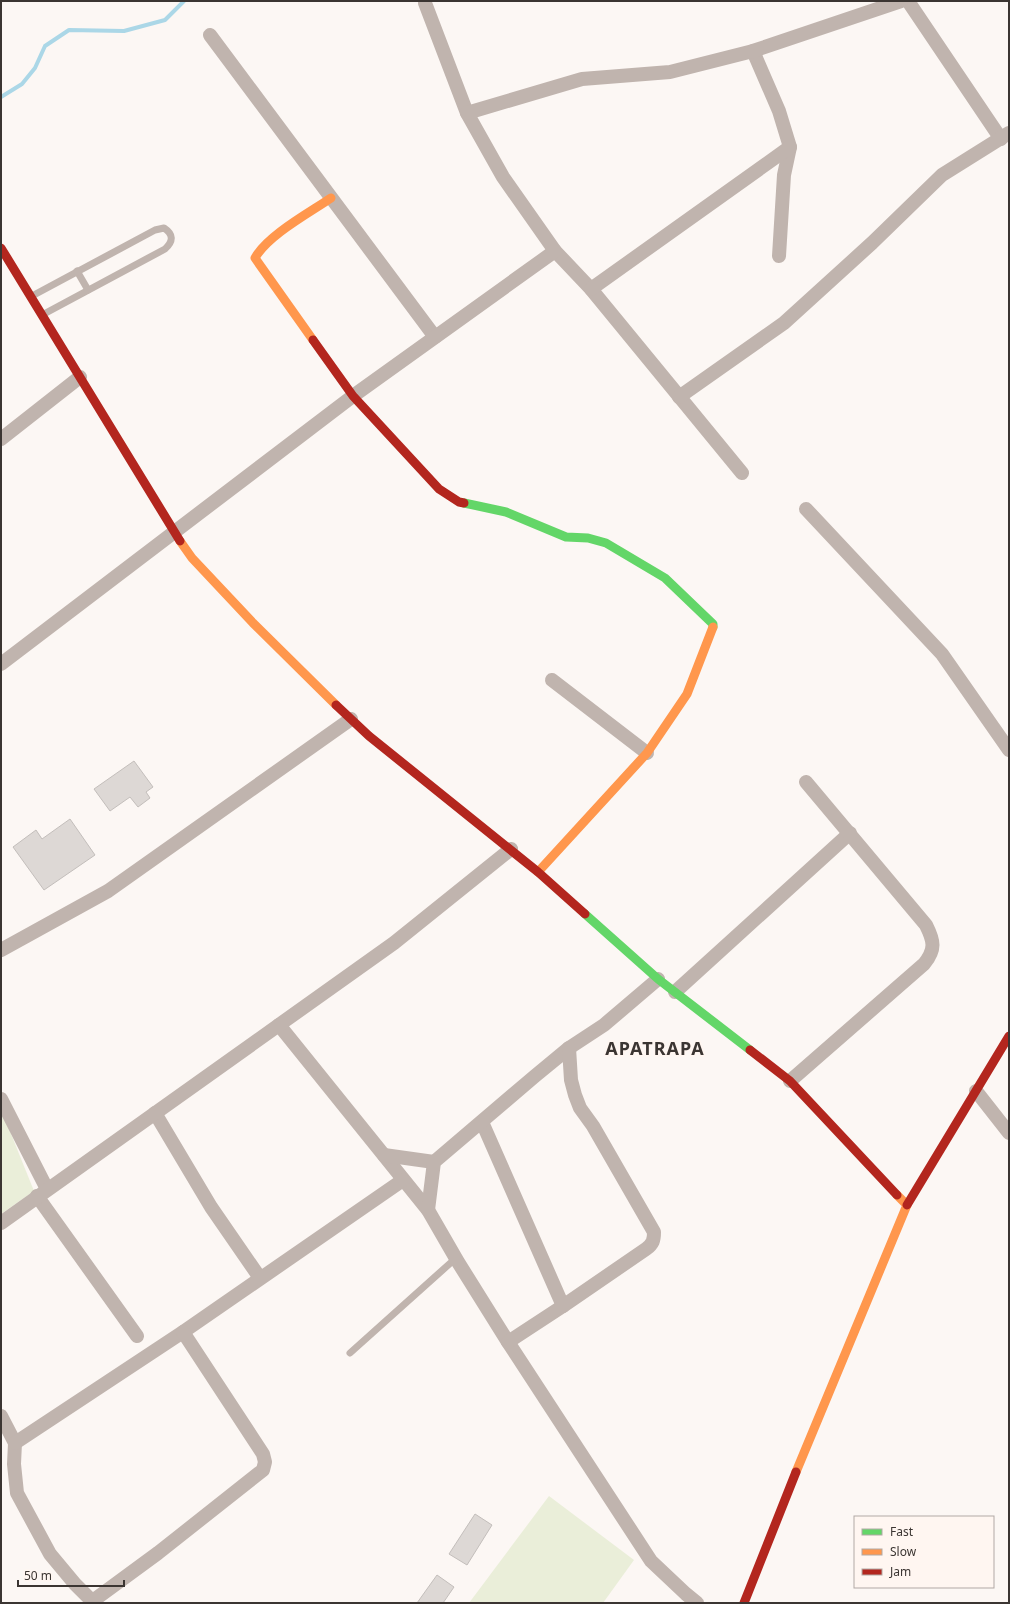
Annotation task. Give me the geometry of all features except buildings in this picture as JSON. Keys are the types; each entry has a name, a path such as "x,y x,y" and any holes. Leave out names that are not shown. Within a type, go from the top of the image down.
{"street":[{"path":"467,113 582,79 670,72 753,51 901,1"},
{"path":"679,397 784,323 872,243 942,175 1005,136 908,1"},
{"path":"425,2 467,113 503,177 555,251 591,289 742,473"},
{"path":"210,35 435,337"},
{"path":"753,51 779,111 790,147 784,175 779,256"},
{"path":"591,289 790,147"},
{"path":"330,198 279,235 256,254 255,258 353,396 439,489 459,502 506,512 566,537 588,538 606,544 665,578 713,624 713,629 687,694 647,753 538,872"},
{"path":"1,248 174,532 192,558 253,623 314,685 369,736 511,849 658,979 790,1081 907,1205"},
{"path":"1,664 353,396 555,251"},
{"path":"1,438 80,377"},
{"path":"806,509 942,654 1009,750"},
{"path":"552,680 647,753"},
{"path":"3,946 108,892 351,719"},
{"path":"790,1081 924,964 930,956 933,945 932,936 926,925 806,782"},
{"path":"675,992 850,834"},
{"path":"1,1223 42,1192 394,943 511,849"},
{"path":"428,1210 434,1162 535,1076 570,1048 604,1025 658,979"},
{"path":"279,1025 428,1210 508,1342 651,1561 697,1603"},
{"path":"744,1603 768,1540 907,1205 1009,1036"},
{"path":"508,1342 652,1245 654,1239 654,1232 593,1126 580,1108 571,1080 570,1048"},
{"path":"976,1091 1009,1133"},
{"path":"1,1099 42,1192 137,1336"},
{"path":"154,1113 211,1207 260,1278"},
{"path":"482,1122 563,1306"},
{"path":"384,1155 434,1162"},
{"path":"15,1443 183,1332 403,1180"},
{"path":"1,1416 15,1443 14,1464 17,1493 50,1554 92,1602 158,1553 263,1470 265,1462 263,1454 183,1332"}],"lane":[{"path":"31,297 159,228 164,228 172,236 170,245 165,249 42,315"},
{"path":"77,271 88,290"},
{"path":"350,1353 456,1258"}],"green space":[{"path":"1,1109 34,1191 1,1214"},
{"path":"549,1496 634,1560 603,1603 469,1603"}],"waterway":[{"path":"1,97 22,84 35,68 45,46 69,30 124,31 165,20 184,1"}],"traffic: fast":[{"path":"464,503 506,512 566,537 588,538 606,543 665,578 713,624 713,627"},
{"path":"585,914 658,979 750,1050"}],"traffic: slow":[{"path":"313,340 255,258 261,249 279,233 331,198"},
{"path":"180,541 192,558 253,623 336,705"},
{"path":"538,872 647,753 687,694 713,627"},
{"path":"796,1472 907,1205 897,1195"}],"traffic: jam":[{"path":"1,248 180,541"},
{"path":"313,340 353,396 439,489 459,502 464,503"},
{"path":"336,705 369,736 538,872 585,914"},
{"path":"907,1205 1009,1036"},
{"path":"750,1050 790,1081 897,1195"},
{"path":"744,1603 796,1472"}],"district":[{"name":"APATRAPA","path":"655,1048"}]}
